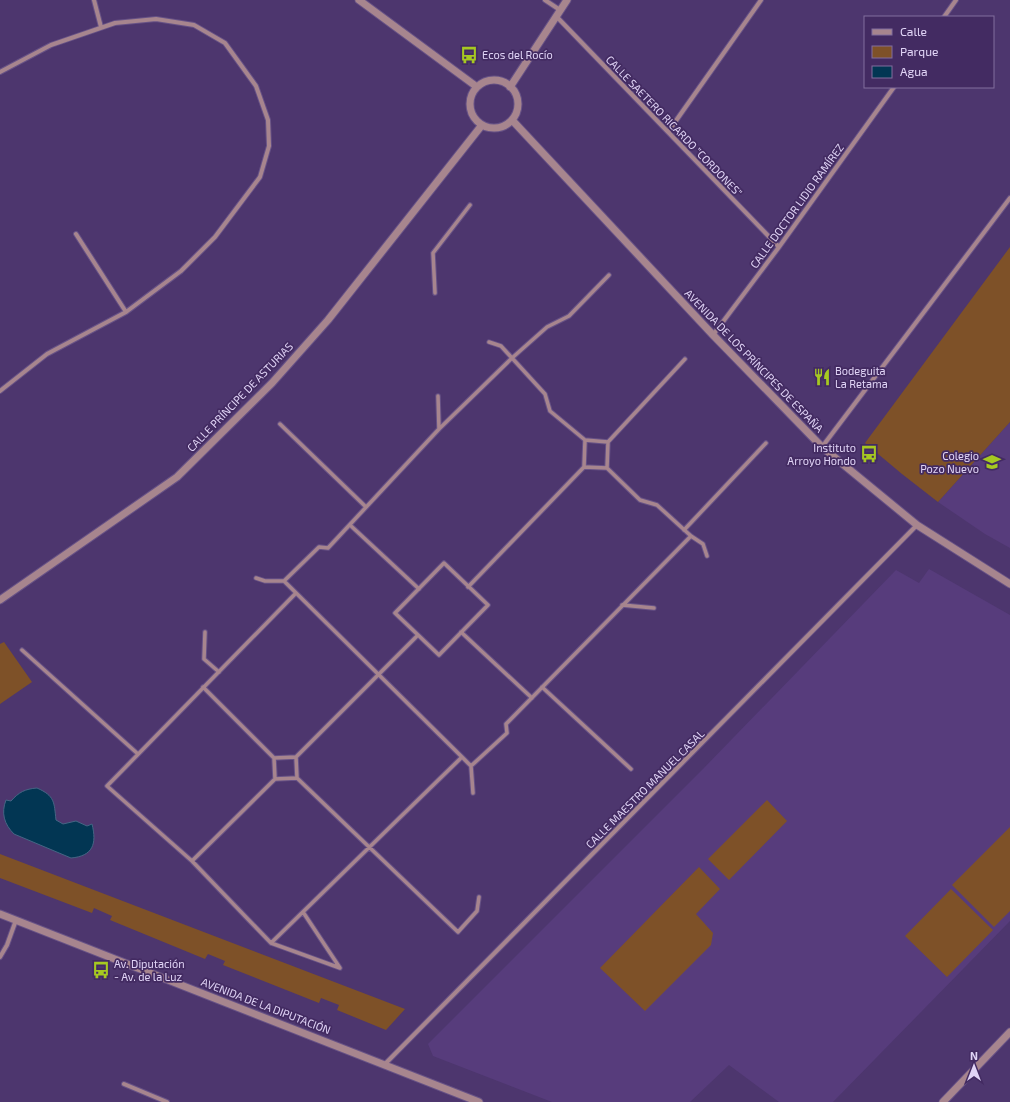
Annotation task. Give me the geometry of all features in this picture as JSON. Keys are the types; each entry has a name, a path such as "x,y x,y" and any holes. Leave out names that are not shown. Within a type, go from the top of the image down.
{"street":[{"path":"94,0 100,27"},
{"path":"359,0 477,87"},
{"path":"545,0 560,10"},
{"path":"510,87 566,0"},
{"path":"668,132 761,0"},
{"path":"945,16 956,0"},
{"name":"CALLE SAETERO RICARDO \"CORDONES\"","path":"556,16 779,247"},
{"path":"0,72 51,45 115,23 156,19 194,25 225,43 256,86 268,120 269,146 260,177 215,237 181,271 126,312 48,354 0,391"},
{"path":"490,80 497,80 510,87 515,92 518,106 512,120 506,125 498,128 490,128 482,125 476,120 470,107 473,93 477,87 490,80"},
{"name":"CALLE DOCTOR LIDIO RAMÍREZ","path":"713,335 779,247 893,88"},
{"name":"AVENIDA DE LOS PRÍNCIPES DE ESPAÑA","path":"512,120 713,335 822,447 917,525 1010,584"},
{"name":"CALLE PRÍNCIPE DE ASTURIAS","path":"0,600 177,477 272,383 328,320 482,125"},
{"path":"822,447 1010,198"},
{"path":"435,293 433,253 470,205"},
{"path":"76,234 126,312"},
{"path":"256,578 265,581 284,581 319,546 328,548 439,429 512,358 547,327 569,316 609,275"},
{"path":"489,342 501,346 545,394 550,411 585,440 608,442"},
{"path":"607,468 608,442 685,359"},
{"path":"438,396 439,429"},
{"path":"280,424 366,507"},
{"path":"468,587 584,467 585,440"},
{"path":"684,530 766,443"},
{"path":"584,467 607,468 640,500 657,505 690,536 703,544 707,556"},
{"path":"350,525 419,589"},
{"name":"CALLE MAESTRO MANUEL CASAL","path":"385,1064 917,525"},
{"path":"471,766 507,733 506,724 690,536"},
{"path":"444,563 468,587 488,605 439,655 395,613 444,563"},
{"path":"284,581 471,766 473,793"},
{"path":"296,593 107,786 192,861 271,943 340,968 303,912"},
{"path":"622,605 654,608"},
{"path":"205,632 204,659 219,672"},
{"path":"461,632 532,698"},
{"path":"274,758 296,757 418,635"},
{"path":"22,650 138,754"},
{"path":"203,687 274,758 275,779"},
{"path":"542,687 631,769"},
{"path":"296,757 297,778 368,848 458,932 477,911 478,897"},
{"path":"271,943 462,757"},
{"path":"192,861 275,779 297,778"},
{"name":"AVENIDA DE LA DIPUTACIÓN","path":"0,914 479,1102"},
{"path":"0,957 7,945 16,920"},
{"path":"943,1102 1010,1032"},
{"path":"124,1084 167,1102"}],"shaded area":[{"name":"Colegio Pozo Nuevo","path":"1010,422 1010,548 985,534 938,502"},
{"path":"929,569 1010,615 1010,921 833,1102 779,1102 729,1065 690,1102 552,1102 433,1056 428,1044 703,769 896,570 919,583"}],"green space":[{"path":"1010,247 1010,422 938,502 865,443"},
{"path":"4,642 32,682 0,704 0,644"},
{"path":"767,800 787,821 729,880 708,859"},
{"path":"1010,827 1010,911 994,927 952,885"},
{"path":"0,854 405,1009 386,1030 337,1010 339,1005 321,998 319,1003 223,965 225,961 208,954 205,959 110,920 112,916 94,908 92,913 0,878"},
{"path":"699,867 720,889 696,914 713,933 711,945 645,1011 600,968"},
{"path":"951,889 993,930 947,977 905,936"}],"water":[{"path":"37,788 47,794 52,800 56,820 63,824 76,821 87,826 92,824 94,837 92,848 89,852 78,857 71,858 14,834 4,818 4,805 6,800 11,801 22,792"}],"place":[{"name":"Ecos del Rocío","path":"469,55"},
{"name":"Bodeguita La Retama","path":"822,377"},
{"name":"Instituto Arroyo Hondo","path":"869,454"},
{"name":"Colegio Pozo Nuevo","path":"992,462"},
{"name":"Av. Diputación - Av. de la Luz","path":"101,970"}]}
